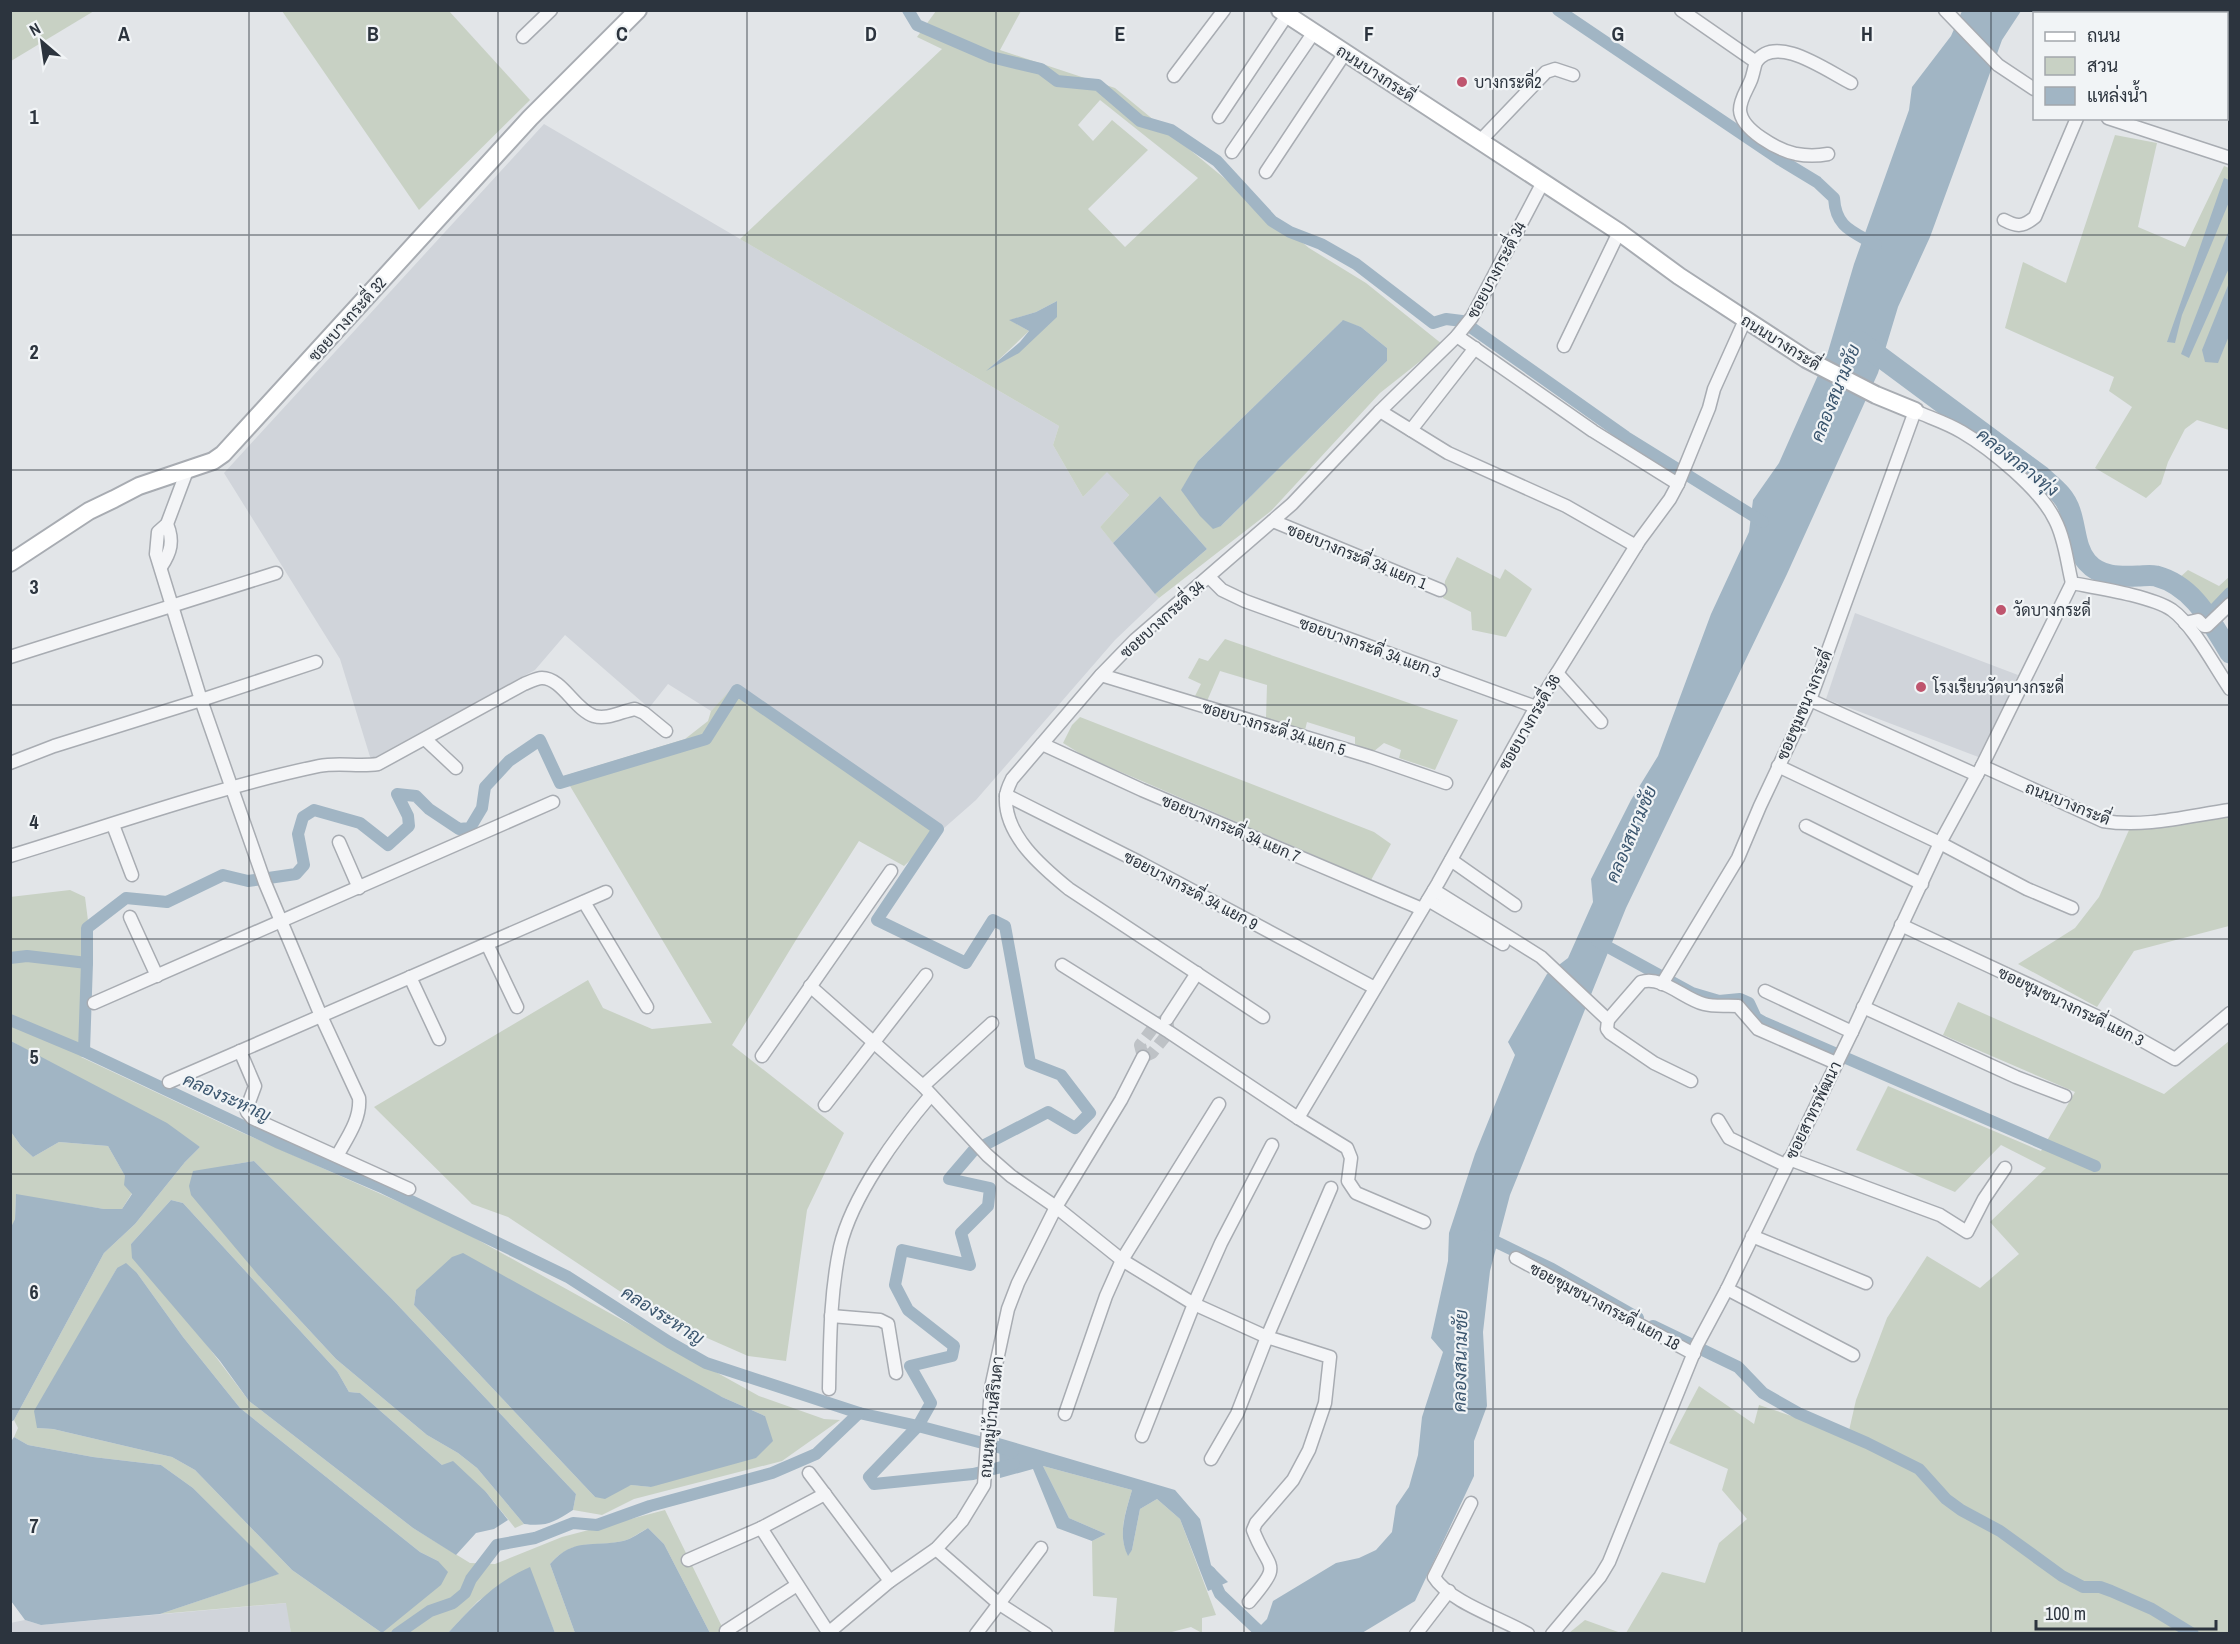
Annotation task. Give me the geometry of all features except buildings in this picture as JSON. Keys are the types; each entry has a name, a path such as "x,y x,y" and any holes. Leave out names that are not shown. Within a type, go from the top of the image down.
{"street":[{"path":"523,37 551,10"},
{"name":"ซอยบางกระดี่ 32","path":"10,563 89,511 139,486 213,461 223,454 530,118 638,10"},
{"path":"1173,76 1224,10"},
{"path":"1681,10 1756,62"},
{"path":"1947,12 1998,65 2033,88"},
{"path":"1219,117 1284,13"},
{"name":"ถนนบางกระดี่","path":"1284,13 1543,182 1673,272 1806,359 1876,395 1962,432 1990,452 2030,486 2054,518 2072,583"},
{"path":"1232,152 1314,32"},
{"path":"1828,154 1817,156 1792,153 1758,136 1746,126 1741,118 1740,108 1756,62 1768,51 1795,54 1851,83"},
{"path":"1266,172 1345,53"},
{"path":"1480,141 1546,72 1554,69 1573,75"},
{"path":"2004,220 2016,226 2023,225 2035,217 2076,120"},
{"path":"2114,120 2229,158"},
{"name":"ซอยบางกระดี่ 34","path":"1006,795 1012,779 1101,675 1135,640 1273,521 1464,327 1543,182"},
{"path":"1564,346 1618,232"},
{"name":"ซอยบางกระดี่ 36","path":"1298,1118 1451,861 1536,707 1681,477 1709,408 1714,389 1745,320"},
{"path":"1464,327 1475,348 1593,431 1681,477"},
{"path":"1410,430 1475,348"},
{"path":"1380,411 1448,453 1566,506 1636,546"},
{"name":"ซอยชุมชนางกระดี่","path":"1664,981 1738,858 1810,700 1915,411"},
{"path":"188,468 167,524 158,532 156,554 201,700 265,883 280,923 359,1098 360,1107 357,1119 337,1156"},
{"name":"ซอยบางกระดี่ 34 แยก 1","path":"1273,521 1440,590"},
{"path":"10,657 276,573"},
{"name":"ซอยบางกระดี่ 34 แยก 3","path":"1209,577 1222,590 1245,601 1536,707"},
{"path":"2072,583 2153,602 2171,610 2185,623 2229,689"},
{"name":"ซอยสาทรพัฒนา","path":"1552,1634 1600,1577 1609,1562 1695,1350 1839,1059 1940,843 2072,583"},
{"path":"2185,623 2198,620 2204,626 2212,622 2229,604"},
{"path":"10,763 54,746 316,662"},
{"path":"1557,673 1601,722"},
{"name":"ซอยบางกระดี่ 34 แยก 5","path":"1101,675 1446,783"},
{"path":"10,856 232,788 321,766 378,764 524,684 542,678 553,681 581,709 593,716 604,717 635,709 644,713 666,731"},
{"name":"ถนนบางกระดี่","path":"1810,700 2103,821 2141,824 2229,810"},
{"path":"425,739 456,768"},
{"name":"ซอยบางกระดี่ 34 แยก 7","path":"1042,744 1142,790 1428,900"},
{"path":"1778,766 1940,843 2027,889 2072,908"},
{"path":"1006,795 1007,810 1021,841 1053,876 1069,889 1263,1017"},
{"name":"ซอยบางกระดี่ 34 แยก 9","path":"1006,795 1139,862 1375,988"},
{"path":"94,1003 553,802"},
{"path":"113,825 132,875"},
{"path":"1806,826 1922,884"},
{"path":"339,842 359,888"},
{"path":"1451,861 1515,905"},
{"path":"762,1056 891,871"},
{"path":"169,1082 606,892"},
{"path":"1428,900 1503,944"},
{"path":"1428,900 1550,964 1608,1020"},
{"path":"584,902 647,1007"},
{"path":"130,917 157,976"},
{"name":"ซอยชุมชนางกระดี่ แยก 3","path":"1901,925 2110,1023 2175,1059 2229,1013"},
{"path":"487,944 517,1007"},
{"path":"1062,965 1169,1032 1350,1152 1347,1180 1356,1193 1424,1222"},
{"path":"1167,1019 1197,973"},
{"path":"825,1105 927,975"},
{"path":"410,977 439,1039"},
{"path":"1690,1081 1654,1063 1607,1029 1608,1020 1641,982 1664,981 1702,1003 1738,1006 1758,1029 1839,1059"},
{"path":"810,986 874,1041 927,1091 987,1155 1031,1192 1056,1208 1122,1260 1194,1304 1267,1337 1330,1357 1325,1403 1309,1450 1293,1480 1256,1523 1253,1530 1272,1567 1270,1576 1249,1602"},
{"path":"1765,991 1852,1032"},
{"path":"1863,1007 2006,1073 2065,1096"},
{"path":"829,1389 831,1316 840,1247 849,1218 870,1180 927,1091 992,1023"},
{"path":"240,1051 255,1086 247,1112 252,1119 409,1189"},
{"name":"ถนนหมู่บ้านสิรินดา","path":"828,1633 890,1581 936,1549 962,1521 984,1485 991,1389 1008,1309 1018,1283 1056,1208 1121,1100 1143,1058"},
{"path":"1065,1414 1106,1296 1122,1260 1219,1104"},
{"path":"1718,1120 1729,1138 1787,1162 1940,1215 1967,1232 1983,1199 2005,1168"},
{"path":"1142,1436 1194,1304 1221,1243 1272,1145"},
{"path":"1211,1459 1237,1414 1267,1337 1331,1188"},
{"path":"1752,1236 1866,1283"},
{"name":"ซอยชุมชนางกระดี่ แยก 18","path":"1516,1258 1695,1350"},
{"path":"1727,1289 1852,1354"},
{"path":"831,1316 880,1320 888,1324 896,1373"},
{"path":"809,1473 890,1581"},
{"path":"688,1560 761,1528 825,1494"},
{"path":"1471,1503 1434,1577 1449,1591 1483,1613 1528,1634"},
{"path":"761,1528 828,1633"},
{"path":"976,1634 1041,1548"},
{"path":"936,1549 998,1603 1046,1634"},
{"path":"726,1631 797,1585"},
{"path":"1416,1634 1449,1591"}],"shaded area":[{"path":"544,124 1059,426 1053,445 1083,497 1107,471 1129,495 1100,527 1159,598 1115,640 976,800 943,829 736,685 711,711 668,684 649,708 565,635 535,670 371,760 340,659 224,473"},
{"name":"โรงเรียนวัดบางกระดี่","path":"1855,613 2018,675 1981,758 1826,699"},
{"path":"287,1603 291,1633 11,1634 10,1623 25,1620 41,1625"}],"green space":[{"path":"11,10 94,10 94,11 11,61"},
{"path":"282,11 449,11 530,100 419,210"},
{"path":"936,11 1021,11 1000,50 1115,88 1309,248 1366,283 1442,344 1380,393 1271,511 1159,598 1155,594 1207,549 1160,496 1113,543 1100,527 1129,495 1107,472 1083,497 1053,445 1059,426 740,239 942,49 917,37","holes":["1100,100 1198,178 1125,247 1088,209 1148,150 1112,120 1093,141 1078,125","1057,301 1019,352 989,369 1029,331 1010,320 1036,312","1342,321 1361,327 1387,348 1387,361 1221,526 1198,461"]},
{"path":"2167,11 2229,11 2229,31 2228,12"},
{"path":"2115,135 2157,143 2138,227 2185,247 2224,166 2229,168 2229,430 2197,420 2185,429 2168,462 2161,484 2146,498 2095,468 2132,407 2109,391 2114,377 2005,328 2023,262 2066,283"},
{"path":"1457,557 1500,579 1505,569 1532,589 1506,637 1472,630 1471,612 1443,598 1445,581"},
{"path":"2188,570 2219,586 2229,577 2229,603 2214,615 2206,602 2178,579"},
{"path":"1225,639 1458,720 1435,770 1399,758 1401,750 1384,743 1373,752 1355,744 1355,737 1307,722 1305,730 1266,718 1267,685 1220,671 1207,701 1194,698 1201,684 1188,678 1199,658 1208,661"},
{"path":"736,684 943,829 904,866 859,841 732,1045 844,1133 807,1210 786,1361 748,1356 657,1316 508,1217 472,1204 374,1107 588,980 603,1008 652,1029 712,1023 564,776 685,739 708,721 711,711"},
{"path":"1080,717 1374,832 1391,844 1371,880 1084,756 1063,743 1072,725"},
{"path":"2229,814 2229,926 2134,951 2097,1007 2018,964 2075,928 2099,897 2129,830"},
{"path":"70,890 85,897 92,952 87,1050 81,1057 234,1129 453,1226 759,1396 824,1419 840,1420 782,1461 634,1499 602,1515 573,1510 576,1494 392,1299 254,1161 230,1165 259,1276 336,1359 427,1435 458,1453 477,1468 524,1524 515,1528 486,1492 442,1465 360,1393 349,1392 337,1371 183,1203 171,1200 131,1244 249,1401 413,1528 470,1563 495,1564 562,1537 665,1510 725,1633 710,1633 664,1544 648,1528 623,1541 575,1547 567,1550 550,1564 575,1633 555,1633 529,1568 478,1601 448,1633 382,1633 291,1633 286,1603 160,1614 278,1574 193,1488 161,1465 93,1457 28,1445 14,1437 18,1428 14,1420 104,1253 135,1224 200,1147 11,1041 10,897","holes":["117,1268 137,1273 183,1337 240,1408 420,1552 438,1561 382,1633 292,1570 195,1470 172,1457 53,1429 37,1428","416,1290 722,1397 765,1416 651,1487 631,1485 595,1497 414,1305"]},
{"path":"1958,1002 2164,1094 2229,1041 2229,1633 1626,1633 1662,1572 1705,1583 1719,1543 1747,1519 1722,1490 1728,1469 1669,1443 1699,1386 1754,1424 1759,1405 1848,1435 1856,1400 1887,1318 1927,1256 1980,1288 2019,1254 1990,1222 2046,1168 2001,1145 1955,1192 1856,1150 1888,1086 2041,1151 2075,1092 1943,1035"},
{"path":"11,1132 33,1157 59,1142 108,1146 132,1193 122,1209 104,1209 16,1195 15,1219 11,1228"},
{"path":"1043,1466 1132,1490 1123,1531 1128,1555 1132,1550 1140,1509 1157,1499 1180,1519 1216,1615 1202,1618 1202,1633 1191,1627 1168,1633 1114,1633 1117,1598 1093,1596 1092,1541 1106,1534 1069,1518"},
{"path":"1585,1620 1621,1633 1569,1633"}],"water":[{"name":"คลองสนามชัย","path":"1962,11 2021,11 2002,40 1930,237 1898,307 1878,373 1787,574 1626,908 1510,1195 1490,1271 1483,1332 1487,1406 1474,1441 1474,1476 1415,1601 1362,1633 1252,1634 1267,1619 1273,1601 1336,1563 1359,1558 1376,1550 1392,1532 1396,1506 1409,1487 1418,1455 1422,1417 1443,1352 1431,1338 1448,1261 1449,1233 1475,1154 1515,1055 1508,1042 1547,974 1568,958 1593,902 1591,879 1631,800 1658,756 1711,614 1749,532 1753,500 1779,463 1827,355 1854,264 1909,110 1912,87 1951,36"},
{"path":"2224,178 2229,180 2229,202 2182,315 2175,343 2167,342"},
{"path":"2229,230 2229,268 2189,358 2181,354"},
{"path":"2229,283 2229,336 2218,363 2205,362 2202,350"},
{"path":"1057,301 1057,317 1019,353 986,371 1020,342 1029,331 1009,320 1036,312"},
{"path":"1343,320 1361,327 1387,348 1387,361 1221,526 1213,529 1200,516 1181,490 1198,461"},
{"path":"1160,496 1207,549 1155,594 1113,543"},
{"path":"11,1041 167,1123 200,1147 135,1224 104,1253 11,1422 10,1229 15,1219 16,1194 104,1209 122,1209 132,1194 124,1185 125,1176 108,1146 59,1142 33,1157 21,1146 11,1132"},
{"path":"254,1161 392,1299 576,1494 573,1510 550,1523 524,1524 477,1468 458,1453 427,1435 336,1359 259,1276 191,1195 189,1186 193,1171"},
{"path":"171,1200 183,1203 337,1371 349,1392 360,1393 442,1465 453,1461 486,1492 508,1520 494,1529 476,1533 456,1555 413,1528 249,1401 220,1361 132,1258 131,1244"},
{"path":"463,1253 722,1397 765,1416 773,1441 756,1458 651,1487 631,1485 605,1499 595,1497 414,1305 416,1290 452,1257"},
{"path":"126,1263 137,1273 183,1337 240,1408 420,1552 438,1561 448,1572 441,1585 382,1633 292,1570 195,1470 172,1457 53,1429 37,1428 34,1411 117,1268"},
{"path":"14,1437 28,1445 93,1457 161,1465 193,1488 279,1574 160,1614 41,1625 25,1620 11,1601 10,1443"},
{"path":"999,1438 1175,1490 1200,1519 1211,1565 1228,1582 1208,1591 1180,1519 1157,1499 1140,1509 1132,1550 1128,1556 1123,1531 1132,1490 1043,1466 1069,1518 1106,1534 1092,1541 1057,1528 1033,1469 1000,1478"},
{"path":"648,1528 664,1544 710,1633 575,1633 550,1564 559,1555 576,1546 623,1541"},
{"path":"530,1567 555,1633 448,1633 495,1587"}],"waterway":[{"path":"908,10 917,25 991,57 1041,69 1057,81 1098,85 1140,121 1171,130 1217,161 1272,221 1290,232 1321,244 1356,264 1433,323 1446,319 1462,321 1626,437 1763,522"},
{"path":"1558,10 1779,159 1817,182 1834,198 1838,216 1847,228 1876,245"},
{"name":"คลองกลางทุ่ง","path":"1859,341 2054,488 2068,505 2080,550 2092,567 2117,576 2156,576 2181,588 2200,607 2230,653"},
{"path":"2208,616 2230,593"},
{"path":"10,958 27,956 87,963 87,928 126,898 167,902 223,875 248,881 296,874 304,865 298,834 303,817 314,810 360,823 388,845 409,826 408,816 397,794 416,796 429,809 459,829 470,828 482,808 485,787 509,761 540,740 560,783 706,739 737,690 938,829 877,920 966,963 993,920 1005,926 1030,1063 1061,1075 1090,1113 1075,1128 1048,1112 973,1151 949,1179 990,1188 988,1206 961,1233 970,1265 902,1250 895,1285 908,1310 954,1346 952,1356 910,1366 931,1403 918,1426 869,1477 874,1484 973,1474 1014,1464"},
{"path":"1597,941 1692,993 1719,1001 1740,999 1749,1003 1756,1018 1763,1022 2095,1166"},
{"path":"84,1051 87,963"},
{"name":"คลองระหาญ","path":"10,1020 84,1051 279,1143 384,1188 568,1277 706,1363 859,1413 1013,1451"},
{"path":"1484,1236 1552,1269 1638,1318"},
{"path":"1653,1326 1738,1367 1763,1393 1798,1413 1919,1469 1946,1499 1961,1510 2000,1531 2062,1576 2083,1587 2100,1587 2152,1609 2193,1634"},
{"path":"397,1634 430,1611 453,1603 465,1593 471,1579 497,1545 535,1538 573,1523 597,1525 650,1506 772,1473 816,1454 859,1413"},
{"name":"คลองระหาญ","path":"1210,1572 1220,1594 1262,1634"}],"tunnel":[{"path":"1167,1019 1169,1032 1152,1053 1143,1057 1140,1045 1156,1024 1167,1019"}],"place":[{"name":"บางกระดี่2","path":"1462,82"},
{"name":"วัดบางกระดี่","path":"2001,610"},
{"name":"โรงเรียนวัดบางกระดี่","path":"1921,687"}]}
